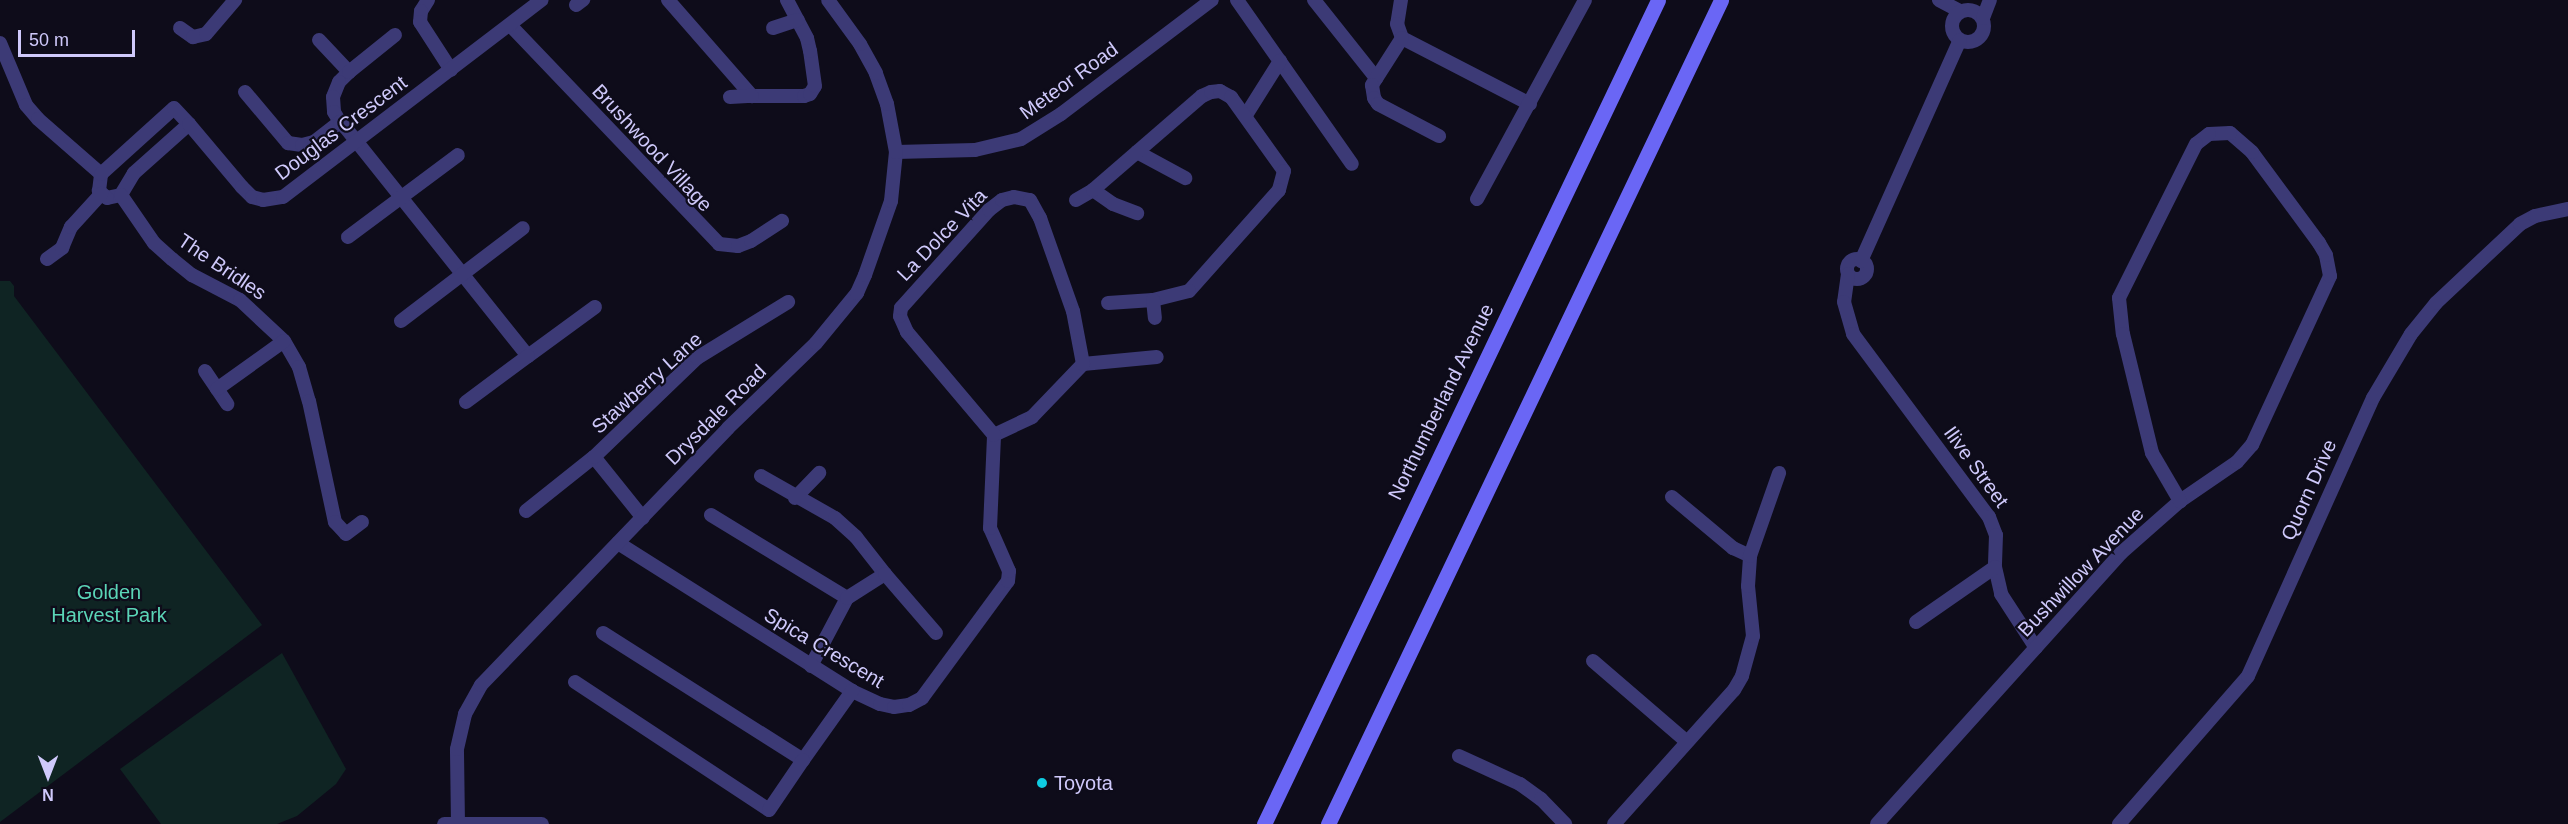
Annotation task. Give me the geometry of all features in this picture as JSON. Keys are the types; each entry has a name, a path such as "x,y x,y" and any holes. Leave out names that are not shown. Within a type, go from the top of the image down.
{"main road":[{"name":"Northumberland Avenue","path":"1264,824 1658,0"},
{"path":"1328,824 1721,0"}],"street":[{"path":"428,0 421,11 420,22 451,70"},
{"name":"Douglas Crescent","path":"101,174 174,108 252,197 262,200 283,197 542,0"},
{"path":"668,0 752,96"},
{"path":"730,97 801,97 812,91 815,83 810,51 798,20 787,0"},
{"name":"Drysdale Road","path":"453,823 457,749 465,714 481,685 728,428 816,343 856,293 879,240 891,201 896,152 887,104 876,73 860,44 828,0"},
{"name":"Meteor Road","path":"896,152 975,150 1022,139 1061,114 1212,0"},
{"path":"1237,0 1352,164"},
{"path":"1314,0 1376,78"},
{"path":"1401,0 1397,24 1402,38 1530,104"},
{"path":"1477,199 1585,0"},
{"path":"1939,0 1960,11 1976,11 1983,18"},
{"path":"1960,11 1953,18 1952,28 1960,40 1970,42 1979,37 1984,28 1983,18 1990,0"},
{"path":"180,28 193,37 206,33 227,2"},
{"path":"773,28 798,20"},
{"name":"Brushwood Village","path":"510,26 719,244 738,246 782,221"},
{"path":"395,34 339,82 333,97 334,112 528,356"},
{"path":"1402,38 1371,89 1378,104 1439,136"},
{"path":"319,40 349,72"},
{"name":"Ilive Street","path":"1960,40 1861,261 1850,262 1844,302 1848,323 1860,344 1989,517 1996,535 1995,567 2001,594 2036,648"},
{"path":"0,43 26,105 38,120 101,174 98,186 101,194 111,198 121,195 134,173 189,124"},
{"path":"1246,115 1280,61"},
{"path":"245,92 283,138 295,145 314,142 340,122"},
{"path":"1076,200 1093,190 1211,92 1226,94 1246,115 1284,171 1279,190 1189,291 1153,300 1108,303"},
{"name":"Bushwillow Avenue","path":"1877,824 2121,553 2180,501 2237,462 2253,445 2330,276 2326,255 2319,243 2252,152 2230,133 2209,134 2196,144 2119,298 2123,334 2152,453 2180,501"},
{"path":"1137,153 1185,178"},
{"path":"348,237 458,155"},
{"path":"1093,190 1113,204 1137,213"},
{"path":"47,259 62,248 74,223 101,194"},
{"name":"The Bridles","path":"121,195 154,243 172,260 192,275 240,300 284,341 299,367 334,516 338,527 346,534"},
{"name":"La Dolce Vita","path":"994,435 907,332 900,316 905,302 989,210 1002,200 1021,198 1030,200 1036,208 1073,311 1083,364"},
{"name":"Quorn Drive","path":"2119,824 2248,676 2373,398 2411,334 2436,303 2520,224 2535,216 2568,209"},
{"path":"401,321 523,228"},
{"path":"1153,300 1155,318"},
{"name":"Stawberry Lane","path":"526,512 594,457 698,358 788,302"},
{"path":"466,402 596,306"},
{"path":"218,389 284,341"},
{"path":"994,435 1032,417 1083,364 1157,357"},
{"path":"205,371 227,404"},
{"name":"Spica Crescent","path":"618,543 852,691 880,704 894,707 909,705 922,699 1008,580 1008,564 990,528 994,435"},
{"name":"Stawberry Lane","path":"594,457 643,518"},
{"path":"795,498 819,472"},
{"path":"1614,824 1734,690 1748,659 1753,636 1748,586 1750,556 1779,473"},
{"path":"761,476 846,527 936,633"},
{"path":"1672,497 1733,548 1750,556"},
{"path":"711,515 847,598"},
{"path":"335,544 362,522"},
{"path":"1916,622 1995,567"},
{"path":"811,666 847,598 885,574"},
{"path":"603,633 803,760"},
{"path":"1593,661 1686,741"},
{"path":"575,682 769,810 852,691"},
{"path":"1459,756 1520,784 1541,799 1565,824"},
{"path":"453,823 541,824"}],"green space":[{"name":"Golden Harvest Park","path":"0,281 10,281 14,286 14,296 262,625 0,822"},
{"path":"282,653 346,769 336,784 297,816 277,824 161,824 120,769"}],"place":[{"name":"Toyota","path":"1042,783"}]}
